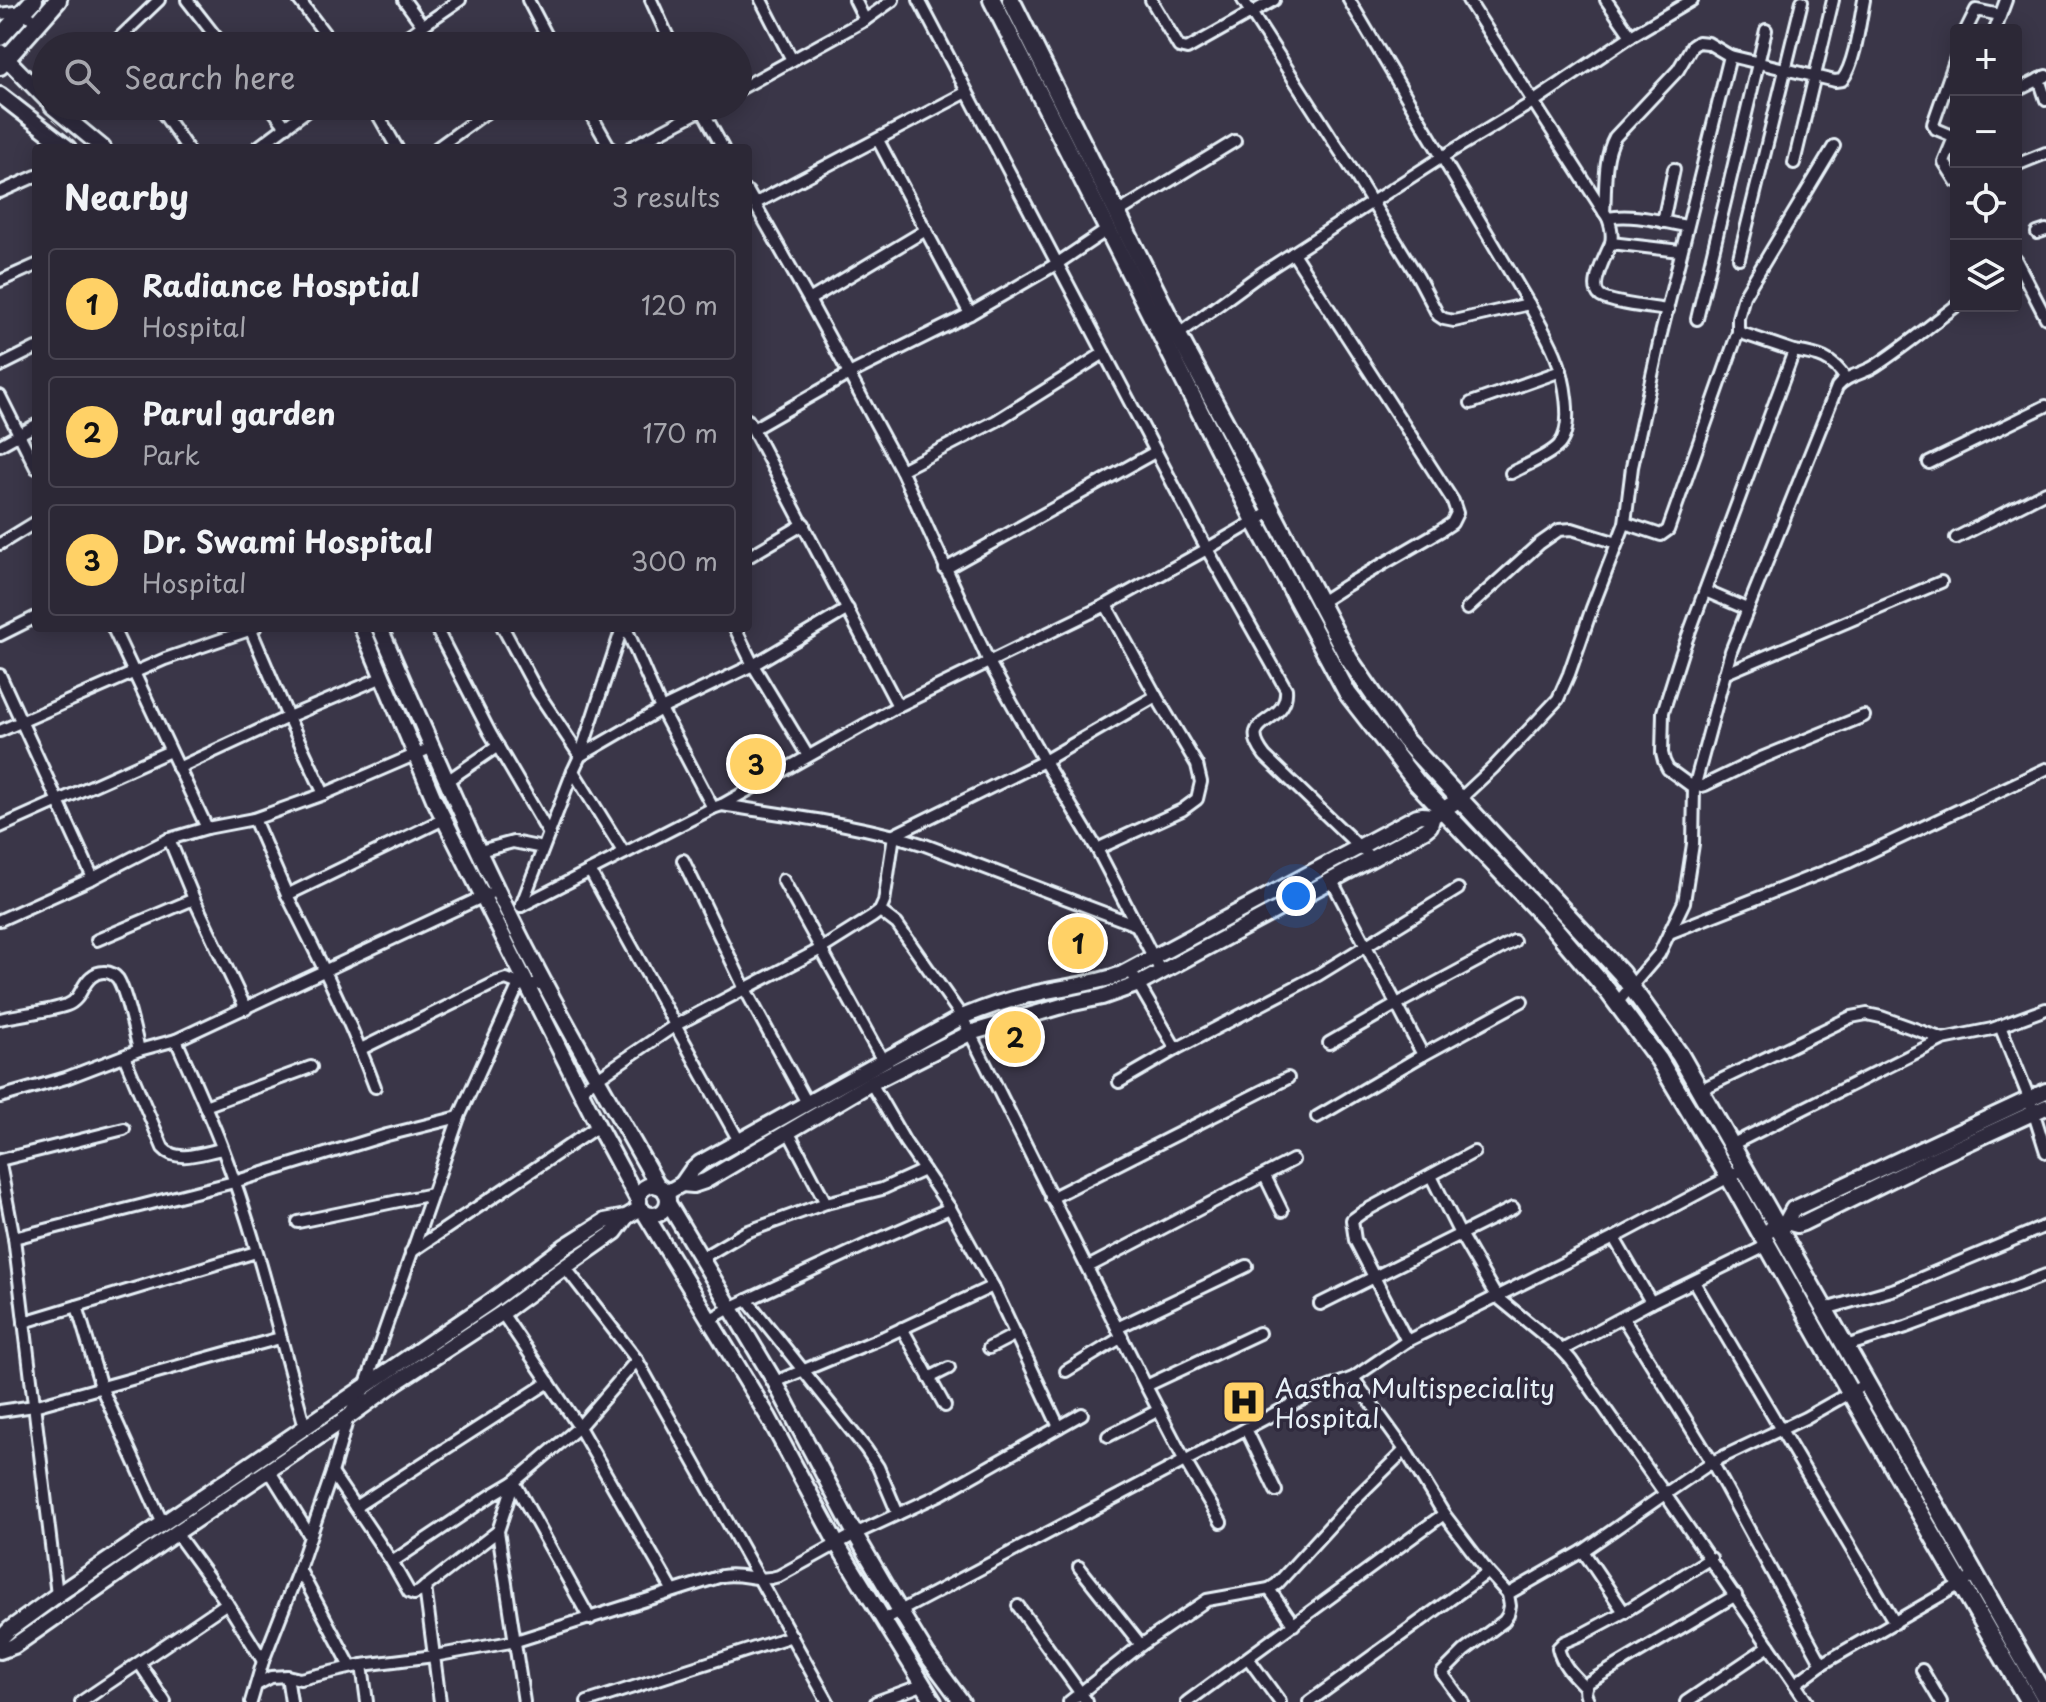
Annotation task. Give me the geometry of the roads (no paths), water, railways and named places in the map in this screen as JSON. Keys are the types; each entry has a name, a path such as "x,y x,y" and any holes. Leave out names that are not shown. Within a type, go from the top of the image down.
{"main road":[{"path":"2,59 58,0"},
{"path":"992,0 1107,230 1272,511 1349,659 1404,739 1626,979 1680,1055 1731,1145 1737,1173"},
{"path":"1011,0 1117,213 1255,521 1348,694 1438,814 1549,922 1612,996 1737,1173 1825,1309 1867,1383 2029,1702"},
{"path":"0,37 28,6"},
{"path":"1773,1232 1850,1392 2046,1699"}],"street":[{"path":"127,32 159,0"},
{"path":"187,0 212,32"},
{"path":"299,0 323,32"},
{"path":"404,0 423,26"},
{"path":"414,32 460,0"},
{"path":"528,0 545,32"},
{"path":"651,0 666,32"},
{"path":"761,0 792,60"},
{"path":"855,0 865,20"},
{"path":"752,82 865,20 893,0"},
{"path":"919,0 1155,452 1286,689 1284,705 1258,726 1256,745 1366,853"},
{"path":"1151,0 1179,47 1187,49 1274,0"},
{"path":"1243,0 1418,277 1438,315 1454,321 1529,304"},
{"path":"1349,0 1529,304 1561,371 1568,423 1565,435 1551,451 1511,473"},
{"path":"1468,0 1606,215 1611,228 1611,243 1603,259 1597,293 1601,297 1668,310"},
{"path":"1606,0 1631,36"},
{"path":"1172,340 1262,273 1692,0"},
{"path":"1794,163 1833,0"},
{"path":"1606,215 1609,148 1615,137 1678,70 1692,46 1698,42 1708,43 1730,56 1835,81 1842,80 1847,73 1864,0"},
{"path":"1997,24 2006,0"},
{"path":"1739,258 1802,1"},
{"path":"0,14 28,6 37,23"},
{"path":"1969,24 1976,10 2000,15"},
{"path":"1697,319 1766,30"},
{"path":"682,1184 693,1185 705,1181 871,1083 970,1033 1139,984 1331,879 1417,816 1438,814 1460,799 1558,699 1625,523 1632,467 1680,251 1730,56"},
{"path":"2,59 32,86"},
{"path":"1950,74 1933,120 1936,129 1950,133"},
{"path":"2022,88 2043,77 2046,100"},
{"path":"754,204 967,92"},
{"path":"0,95 32,120"},
{"path":"32,120 63,144"},
{"path":"71,120 98,144"},
{"path":"168,120 184,144"},
{"path":"281,120 286,127"},
{"path":"263,144 295,120"},
{"path":"381,120 395,144"},
{"path":"443,144 476,120"},
{"path":"594,120 608,144"},
{"path":"637,144 680,120"},
{"path":"709,120 721,144"},
{"path":"878,140 970,314"},
{"path":"1117,213 1235,141"},
{"path":"1625,523 1656,534 1668,530 1672,523 1738,332 1744,296 1834,146"},
{"path":"1950,147 1944,162 1950,172"},
{"path":"2022,163 2046,153"},
{"path":"1663,222 1674,169"},
{"path":"0,192 32,181"},
{"path":"752,200 901,470 989,662 1097,849 1161,972"},
{"path":"1606,215 1687,226"},
{"path":"809,300 926,230"},
{"path":"752,423 970,314 1058,263 1107,230"},
{"path":"1611,243 1680,251"},
{"path":"1293,253 1453,501 1457,513 1452,523 1440,531 1319,603"},
{"path":"0,281 32,267"},
{"path":"2022,272 2046,318"},
{"path":"1612,996 1626,979 1659,954 1684,902 1693,844 1694,788 1724,674 1747,609 1837,387 1846,379 1875,366 1950,310"},
{"path":"1738,332 1830,360 1846,379"},
{"path":"0,366 32,350"},
{"path":"1694,788 1668,769 1664,761 1663,712 1682,652 1794,351"},
{"path":"901,470 996,421 1104,353"},
{"path":"1471,403 1561,371"},
{"path":"0,396 32,460"},
{"path":"1929,463 2046,406"},
{"path":"0,445 32,428"},
{"path":"752,428 898,706"},
{"path":"945,569 1155,452"},
{"path":"1956,538 2046,492"},
{"path":"521,906 718,806 898,706 1106,605 1272,511"},
{"path":"0,544 32,524"},
{"path":"752,555 804,524"},
{"path":"1467,609 1539,544 1559,530 1572,529 1617,543"},
{"path":"1724,674 1941,582"},
{"path":"1705,591 1747,609"},
{"path":"1097,849 1182,810 1197,799 1201,782 1197,765 1106,605"},
{"path":"580,756 661,709 753,665 848,609"},
{"path":"0,635 32,619"},
{"path":"115,632 207,828"},
{"path":"0,731 165,659 243,632"},
{"path":"253,632 324,794"},
{"path":"364,632 444,819 523,984 598,1126 642,1207 769,1418 837,1544 934,1702"},
{"path":"382,632 455,802 544,984 700,1259 775,1382 855,1534 927,1655 962,1702"},
{"path":"438,632 549,834"},
{"path":"505,632 538,693 580,756"},
{"path":"505,941 580,756 623,632"},
{"path":"626,632 661,709 718,806"},
{"path":"737,632 753,665 808,756"},
{"path":"0,675 93,878"},
{"path":"178,768 383,677"},
{"path":"894,835 1044,761 1156,696"},
{"path":"1694,788 1864,716"},
{"path":"447,781 498,746"},
{"path":"0,920 169,839 254,819 324,794 433,747"},
{"path":"0,827 170,751"},
{"path":"1669,933 1849,862 2046,769"},
{"path":"573,771 624,853"},
{"path":"718,806 894,835 1136,925"},
{"path":"254,819 287,895 326,970 375,1087"},
{"path":"287,895 444,819"},
{"path":"580,1090 674,1026 821,949 880,911 894,835"},
{"path":"169,839 246,1009"},
{"path":"480,851 513,842 543,848"},
{"path":"664,1194 682,1184 695,1166 962,1017 1031,994 1106,980 1366,853"},
{"path":"683,860 745,989 807,1103"},
{"path":"590,871 739,1141"},
{"path":"1331,879 1423,1055"},
{"path":"783,880 883,1061"},
{"path":"1119,1082 1318,975 1458,889"},
{"path":"0,1097 176,1040 497,890"},
{"path":"97,940 194,899"},
{"path":"880,911 897,924 962,1017 1146,1386 1221,1522"},
{"path":"1329,1043 1514,941"},
{"path":"1130,970 1176,1049"},
{"path":"0,1019 67,1005 77,998 88,979 102,972 111,973 122,988 139,1050"},
{"path":"361,1049 497,982 506,979 523,984 544,984"},
{"path":"251,1702 332,1473 348,1417 365,1387 459,1117 523,984"},
{"path":"1317,1117 1522,1001"},
{"path":"1731,1145 1943,1039 2000,1026 2046,1009"},
{"path":"1700,1090 1851,1017 1867,1014 1881,1017 1943,1039"},
{"path":"2000,1026 2036,1106 2046,1152"},
{"path":"176,1040 234,1182 305,1427"},
{"path":"124,1056 163,1148 170,1155 180,1157 222,1149"},
{"path":"205,1106 311,1067"},
{"path":"1051,1198 1288,1078"},
{"path":"871,1083 950,1208 993,1286 1059,1427"},
{"path":"1562,1350 1694,1282 1773,1232 1793,1209 2036,1106 2046,1091"},
{"path":"14,1238 234,1182 387,1135 459,1117"},
{"path":"411,1252 598,1126"},
{"path":"57,1595 14,1238 0,1162 124,1129"},
{"path":"788,1131 826,1203"},
{"path":"1407,1341 1355,1240 1352,1220 1474,1152"},
{"path":"1088,1267 1293,1160"},
{"path":"700,1259 746,1232 826,1203 882,1189 924,1170"},
{"path":"883,1620 1285,1408 1353,1378 1407,1341 1737,1173"},
{"path":"1265,1176 1282,1211"},
{"path":"1431,1176 1496,1296 1562,1350 1711,1558 1807,1702"},
{"path":"653,1185 664,1194 666,1208 658,1214 649,1214 642,1207 641,1192 644,1189 653,1185"},
{"path":"298,1222 432,1194"},
{"path":"0,1651 14,1646 305,1427 490,1302 564,1247 605,1221 626,1217 642,1207"},
{"path":"709,1320 950,1208"},
{"path":"1320,1304 1513,1208"},
{"path":"0,1639 57,1595 269,1470 348,1417 615,1232 626,1217"},
{"path":"1825,1309 1895,1289 2046,1226"},
{"path":"1614,1238 1651,1302"},
{"path":"24,1322 256,1252"},
{"path":"1066,1371 1119,1333 1247,1266"},
{"path":"565,1267 637,1360 828,1702"},
{"path":"1846,1346 2046,1275"},
{"path":"1694,1282 1895,1623"},
{"path":"775,1382 993,1286"},
{"path":"747,1300 878,1467 898,1514"},
{"path":"77,1306 101,1387 170,1528 227,1603 263,1661"},
{"path":"502,1313 579,1427 673,1591"},
{"path":"1623,1318 1712,1462 1822,1664"},
{"path":"902,1328 945,1406"},
{"path":"1146,1386 1259,1333"},
{"path":"989,1348 1016,1334"},
{"path":"0,1411 34,1406 280,1338"},
{"path":"392,1562 514,1482 579,1427 637,1360"},
{"path":"929,1378 949,1368"},
{"path":"1353,1378 1405,1450 1444,1514 1508,1594 1510,1606 1504,1621 1464,1651 1442,1673 1463,1702"},
{"path":"355,1507 549,1382"},
{"path":"1508,1594 1583,1551 1712,1462 1867,1383"},
{"path":"1108,1436 1159,1410"},
{"path":"258,1684 271,1677 300,1679 357,1666 516,1641 732,1574 761,1580 779,1576 855,1534 941,1494 1082,1414"},
{"path":"1246,1429 1276,1491"},
{"path":"1069,1702 1084,1698 1141,1645 1207,1600 1269,1589 1284,1578 1353,1501 1405,1450"},
{"path":"269,1470 310,1536"},
{"path":"332,1473 409,1592 414,1594 498,1531"},
{"path":"514,1482 498,1531 524,1702"},
{"path":"514,1482 590,1619"},
{"path":"1187,1702 1444,1514"},
{"path":"1583,1551 1624,1612"},
{"path":"1585,1687 1565,1666 1558,1648 1624,1612 1711,1558"},
{"path":"1079,1567 1141,1645"},
{"path":"299,1569 357,1666 367,1702"},
{"path":"1309,1702 1488,1572"},
{"path":"1795,1684 1822,1664 1969,1580"},
{"path":"425,1587 440,1702"},
{"path":"1269,1589 1294,1625"},
{"path":"1589,1702 1585,1687 1589,1682 1736,1595"},
{"path":"81,1702 227,1603"},
{"path":"1018,1606 1084,1698"},
{"path":"587,1702 792,1636"},
{"path":"1686,1702 1769,1646"},
{"path":"1248,1658 1280,1702"},
{"path":"140,1664 165,1702"},
{"path":"1922,1670 1941,1702"},
{"path":"287,1676 291,1702"},
{"path":"876,1702 922,1685"}],"place":[{"name":"Dr. Swami Hospital","path":"756,764"},
{"name":"Radiance Hosptial","path":"1078,943"},
{"name":"Parul garden","path":"1015,1037"},
{"name":"Aastha Multispeciality Hospital","path":"1244,1402"}]}
